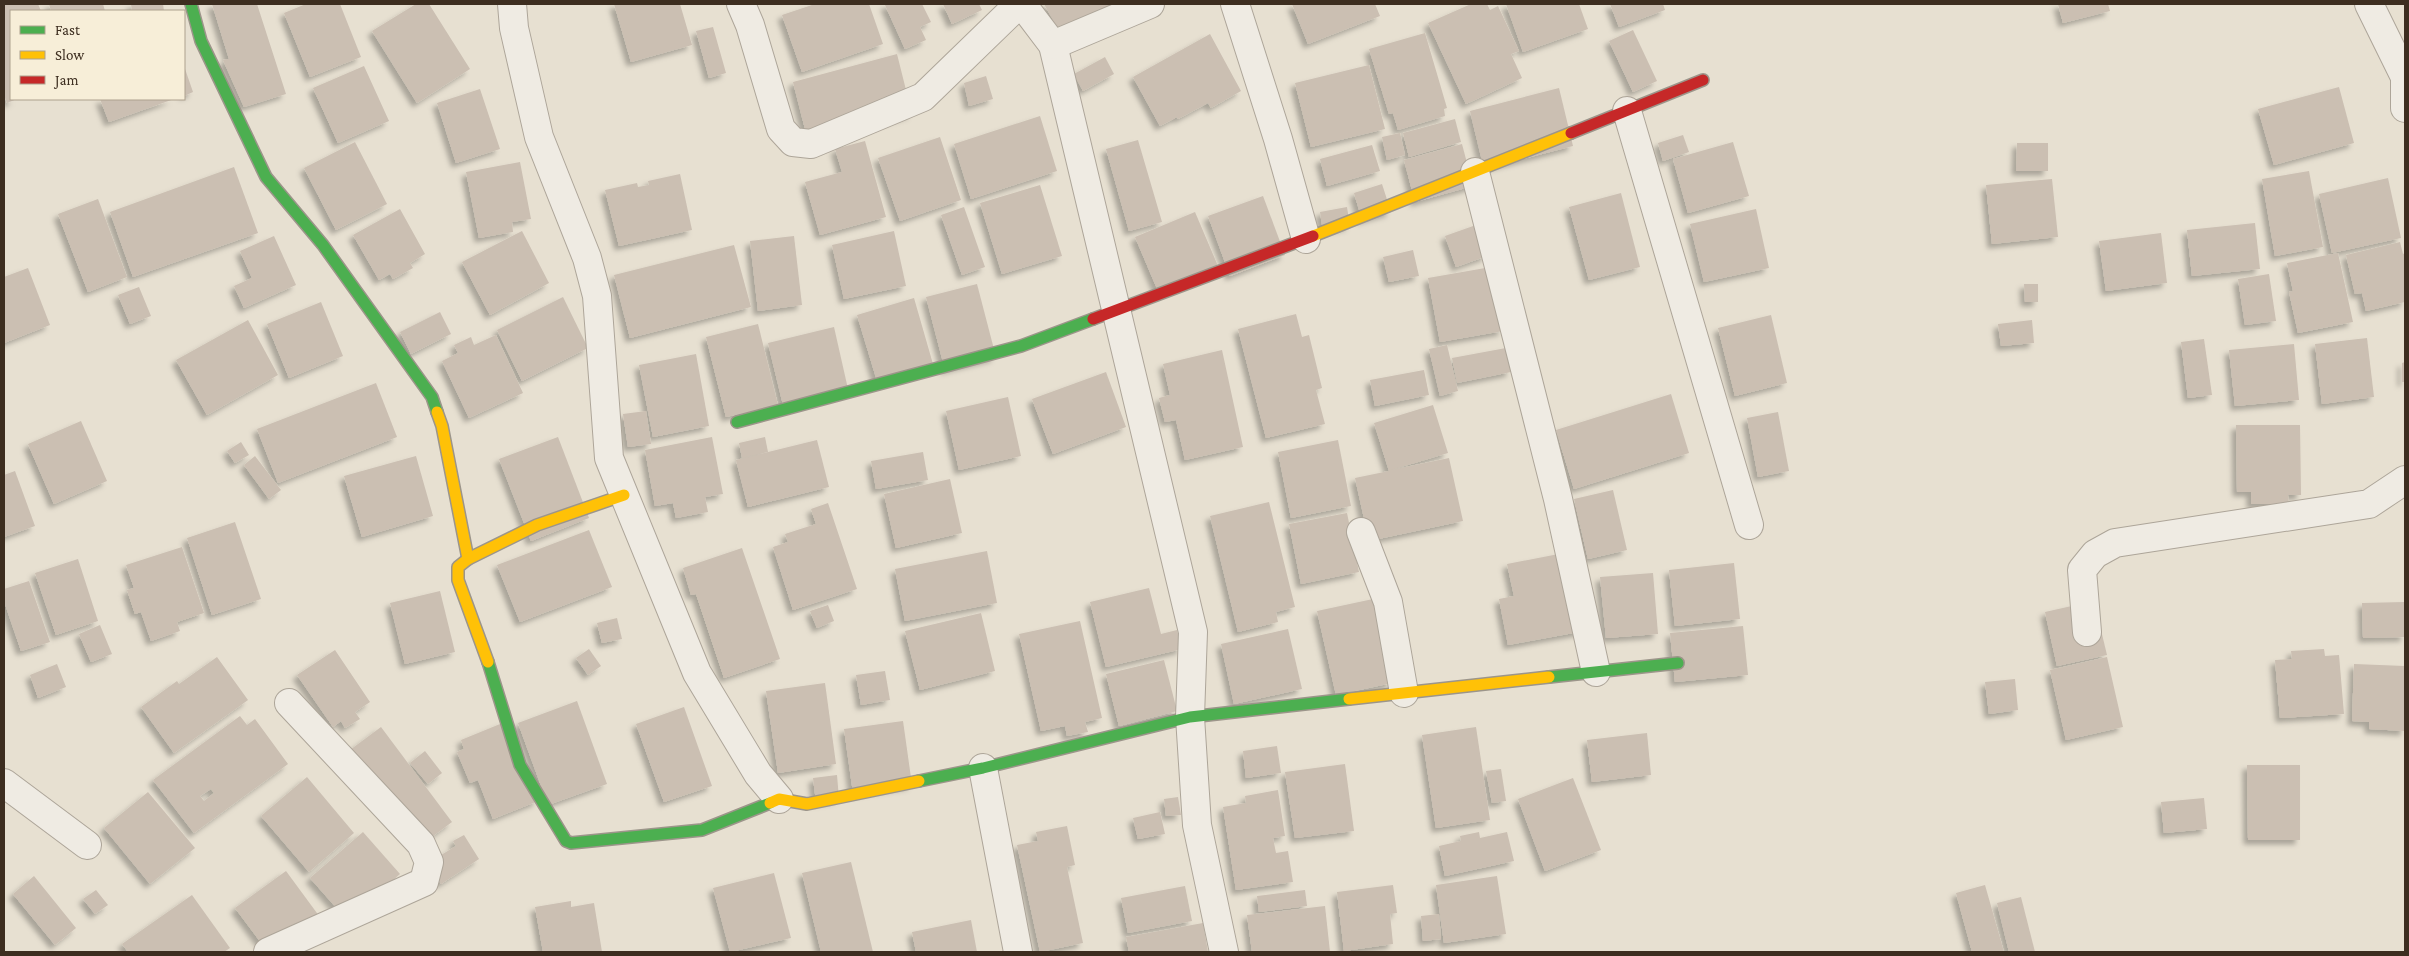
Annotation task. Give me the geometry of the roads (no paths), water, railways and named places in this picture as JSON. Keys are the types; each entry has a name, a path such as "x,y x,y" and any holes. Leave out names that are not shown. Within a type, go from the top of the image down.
{"street":[{"path":"191,4 201,41 266,177 323,244 432,398 442,426 468,559"},
{"path":"512,4 514,28 539,137 587,258 598,296 609,458 697,673 758,774 779,799"},
{"path":"741,4 750,25 781,129 793,142 812,144 923,96 1021,4 1053,45 1118,311 1193,632 1190,717 1197,825 1224,952"},
{"path":"1053,45 1150,4"},
{"path":"1234,4 1278,138 1306,239"},
{"path":"2369,4 2405,72 2405,108"},
{"path":"738,422 1021,346 1306,239 1703,80"},
{"path":"1627,111 1749,525"},
{"path":"1475,172 1558,499 1596,672"},
{"path":"2087,632 2082,570 2095,554 2115,543 2369,504 2405,480"},
{"path":"624,495 537,525 468,559 458,568 458,580 498,691 520,764 566,841 571,843 702,830 779,799 807,804 982,768 1190,717 1678,663"},
{"path":"1361,532 1388,602 1404,693"},
{"path":"268,952 424,882 429,862 421,844 289,703"},
{"path":"982,768 1018,952"},
{"path":"4,783 87,845"}]}
